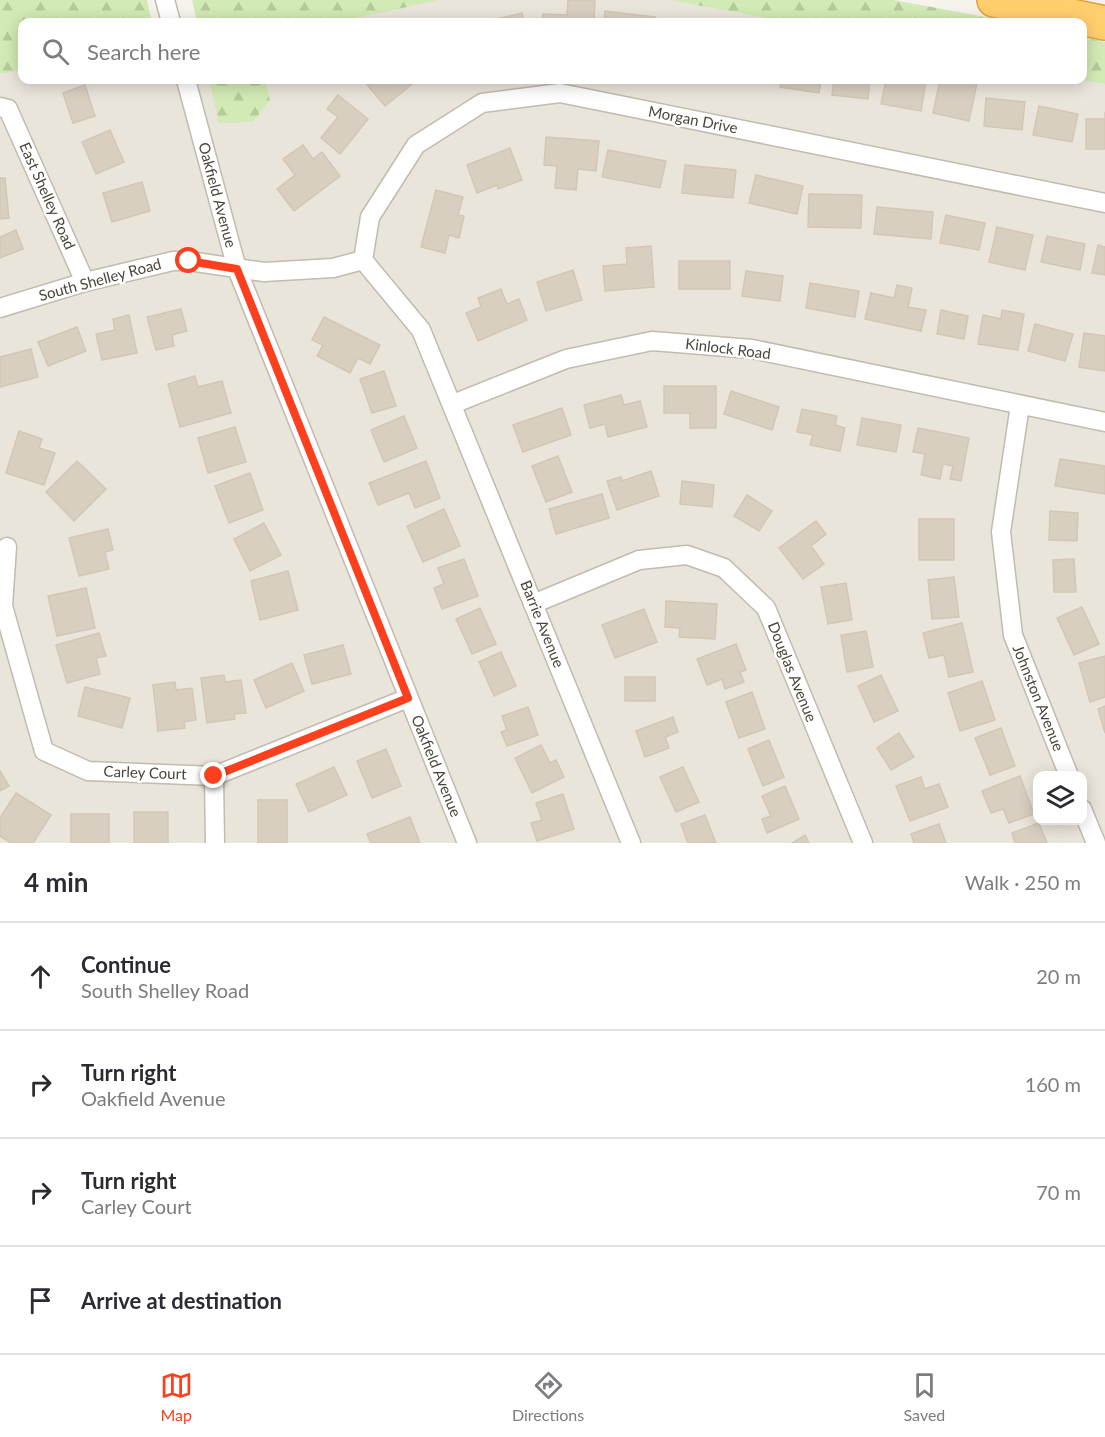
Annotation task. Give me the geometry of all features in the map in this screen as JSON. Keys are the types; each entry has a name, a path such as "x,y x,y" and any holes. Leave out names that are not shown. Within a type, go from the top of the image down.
{"highway":[{"path":"994,0 1081,18"},
{"path":"1087,19 1105,23"}],"street":[{"path":"165,0 170,18"},
{"name":"Oakfield Avenue","path":"187,84 237,269 467,843"},
{"name":"Morgan Drive","path":"363,260 370,217 416,145 482,104 560,93 1105,203"},
{"name":"East Shelley Road","path":"4,108 85,282"},
{"path":"237,269 301,271 333,268 363,260 421,330 453,404"},
{"name":"South Shelley Road","path":"0,308 85,282 173,261 189,261 237,269"},
{"name":"Kinlock Road","path":"453,404 566,359 652,341 752,349 1105,422"},
{"name":"Barrie Avenue","path":"453,404 631,843"},
{"name":"Johnston Avenue","path":"1020,405 1001,532 1013,635 1067,771"},
{"name":"Carley Court","path":"7,547 3,606 44,751 88,771 214,776 408,698"},
{"name":"Douglas Avenue","path":"533,604 639,560 687,555 724,568 766,608 863,843"},
{"path":"214,776 215,843"},
{"path":"1087,819 1096,843"}],"shaded area":[{"path":"413,0 670,0 765,18 311,18"},
{"path":"18,71 18,84 1087,84 1087,81 1105,84 1105,843 0,843 0,74"}],"green space":[{"path":"0,0 147,0 151,18 18,18 18,71 0,74"},
{"path":"192,0 439,0 356,18 196,18"},
{"path":"670,0 893,0 991,18 765,18"},
{"path":"1087,38 1105,42 1105,84 1087,81"},
{"path":"210,84 266,84 270,101 253,122 219,123"}],"building":[{"path":"568,0 595,0 594,18 542,18 543,14 567,15"},
{"path":"605,11 655,17 655,18 604,18"},
{"path":"522,13 523,18 501,18"},
{"path":"366,84 412,84 385,106"},
{"path":"780,84 820,84 819,93 780,87"},
{"path":"833,84 870,84 868,99 832,95"},
{"path":"885,84 926,84 921,111 881,104"},
{"path":"939,84 977,84 969,121 933,113"},
{"path":"85,85 95,116 73,123 63,93"},
{"path":"338,95 368,119 340,154 321,138 338,117 327,109"},
{"path":"986,98 1025,102 1022,130 984,126"},
{"path":"1039,106 1078,114 1072,142 1033,135"},
{"path":"1086,119 1105,119 1105,149 1086,149"},
{"path":"110,130 124,162 96,174 82,142"},
{"path":"546,137 599,141 596,171 578,169 576,190 555,188 557,166 544,165"},
{"path":"303,145 313,159 322,152 340,176 294,211 277,189 295,175 283,159"},
{"path":"510,148 522,180 498,189 497,185 477,193 467,165"},
{"path":"608,150 666,161 660,188 602,177"},
{"path":"685,165 736,170 733,198 682,193"},
{"path":"756,175 803,186 797,214 749,203"},
{"path":"0,178 5,178 9,218 0,219"},
{"path":"142,182 150,211 112,222 103,193"},
{"path":"436,190 463,197 458,215 464,216 459,238 449,235 445,253 421,247"},
{"path":"809,194 862,195 861,228 808,227"},
{"path":"877,207 933,212 931,239 874,234"},
{"path":"946,215 985,223 979,250 940,243"},
{"path":"997,227 1033,235 1025,270 989,262"},
{"path":"16,230 23,249 0,258 0,237"},
{"path":"1047,236 1085,244 1080,270 1041,262"},
{"path":"1098,245 1105,247 1105,275 1092,273"},
{"path":"651,246 654,287 605,291 603,266 627,264 626,248"},
{"path":"679,261 730,261 730,289 679,289"},
{"path":"573,270 582,300 546,311 537,282"},
{"path":"746,271 783,276 780,301 742,296"},
{"path":"810,283 859,291 855,317 806,308"},
{"path":"897,285 912,288 908,307 926,310 921,331 865,319 871,293 894,298"},
{"path":"501,289 507,304 519,299 527,320 478,341 466,313 481,307 478,298"},
{"path":"181,309 187,331 172,335 174,346 156,350 147,317"},
{"path":"941,310 968,316 964,339 937,334"},
{"path":"1002,310 1024,314 1018,350 978,344 983,315 1001,319"},
{"path":"129,315 137,353 102,360 96,334 115,330 113,319"},
{"path":"324,317 380,345 370,364 358,358 350,373 317,356 323,345 312,340"},
{"path":"1035,324 1073,334 1065,361 1028,351"},
{"path":"77,327 86,351 48,366 38,342"},
{"path":"1084,333 1105,336 1105,371 1079,367"},
{"path":"31,349 38,377 0,387 0,357"},
{"path":"384,371 396,406 372,413 360,379"},
{"path":"195,376 198,387 222,381 231,413 180,427 168,384"},
{"path":"664,386 716,386 716,428 690,428 690,413 664,413"},
{"path":"731,391 779,407 772,430 724,414"},
{"path":"621,395 624,405 640,401 647,427 608,437 605,424 590,428 584,405"},
{"path":"562,408 571,435 523,452 513,425"},
{"path":"802,409 837,416 835,425 845,428 840,451 810,445 813,435 797,432"},
{"path":"404,416 417,448 384,462 371,430"},
{"path":"862,418 901,425 896,452 857,445"},
{"path":"235,427 246,462 208,473 198,438"},
{"path":"918,428 969,438 961,481 950,479 953,466 943,464 940,479 921,475 925,454 913,452"},
{"path":"19,431 42,439 39,448 55,453 44,485 6,473"},
{"path":"558,456 572,492 546,502 532,466"},
{"path":"1060,459 1105,466 1105,494 1055,486"},
{"path":"77,461 106,489 74,521 46,492"},
{"path":"426,461 440,498 415,508 409,493 378,505 369,483"},
{"path":"651,471 659,496 617,510 607,481 621,477 622,481"},
{"path":"250,473 263,510 229,523 215,486"},
{"path":"682,481 714,485 712,507 680,504"},
{"path":"602,494 609,518 556,534 549,509"},
{"path":"747,495 772,511 759,531 734,516"},
{"path":"444,509 460,546 423,562 407,526"},
{"path":"1050,511 1078,513 1077,541 1049,540"},
{"path":"919,519 954,519 954,560 919,560"},
{"path":"816,521 826,534 811,546 824,564 803,579 779,548"},
{"path":"264,523 281,555 250,571 234,539"},
{"path":"108,529 113,550 105,552 109,569 79,576 69,538"},
{"path":"464,559 478,596 442,609 434,588 444,584 438,568"},
{"path":"1074,559 1076,592 1054,592 1053,560"},
{"path":"288,571 298,610 260,620 251,581"},
{"path":"954,577 959,617 932,619 928,580"},
{"path":"846,583 852,620 828,624 821,587"},
{"path":"86,588 95,628 57,636 48,596"},
{"path":"666,601 717,604 715,639 679,637 680,628 665,627"},
{"path":"1082,607 1099,644 1074,655 1057,618"},
{"path":"480,608 496,644 472,654 456,619"},
{"path":"644,609 657,642 615,658 602,625"},
{"path":"962,623 973,672 949,677 944,655 929,658 923,633"},
{"path":"866,631 873,667 847,672 841,635"},
{"path":"99,633 106,656 96,658 100,674 67,683 56,645"},
{"path":"736,644 746,670 740,672 744,682 725,689 722,679 707,685 697,659"},
{"path":"343,645 351,674 312,684 304,655"},
{"path":"501,652 516,686 494,696 479,662"},
{"path":"1105,656 1105,697 1090,702 1079,663"},
{"path":"292,663 304,691 266,708 254,680"},
{"path":"224,675 225,682 241,680 246,713 234,714 235,719 207,723 201,678"},
{"path":"881,675 898,711 874,722 858,686"},
{"path":"625,677 655,677 655,701 625,701"},
{"path":"982,681 995,720 960,731 948,693"},
{"path":"175,682 176,690 192,688 196,720 184,722 185,728 158,731 153,685"},
{"path":"85,687 130,698 122,728 78,716"},
{"path":"752,692 765,729 739,738 726,702"},
{"path":"1105,706 1105,733 1098,709"},
{"path":"528,707 538,735 507,746 501,732 507,730 502,716"},
{"path":"673,717 678,732 665,737 669,748 645,757 636,731"},
{"path":"1001,728 1015,766 990,775 975,738"},
{"path":"899,733 914,757 891,770 877,748"},
{"path":"769,740 784,777 763,786 748,749"},
{"path":"541,745 550,763 556,760 564,777 532,793 515,758"},
{"path":"386,749 401,786 372,798 357,761"},
{"path":"334,767 347,795 309,812 296,784"},
{"path":"683,767 699,802 676,812 660,777"},
{"path":"0,771 9,786 0,791"},
{"path":"1020,776 1033,814 1009,823 1003,809 991,813 982,791"},
{"path":"921,777 925,789 939,784 948,807 910,821 896,786"},
{"path":"785,786 799,819 767,833 762,819 771,816 762,796"},
{"path":"16,793 51,815 33,843 11,843 0,836 0,818"},
{"path":"563,794 574,829 537,841 531,823 542,820 536,803"},
{"path":"258,800 287,800 287,843 258,843"},
{"path":"134,812 168,812 168,843 134,843"},
{"path":"71,814 109,814 109,843 71,843"},
{"path":"705,815 716,843 688,843 681,824"},
{"path":"410,817 420,843 371,843 367,834"},
{"path":"939,824 946,843 914,843 911,834"},
{"path":"1040,825 1047,843 1015,843 1012,833"},
{"path":"805,835 809,843 792,843"}],"route":[{"path":"189,261 237,269 408,698 214,776"}]}
